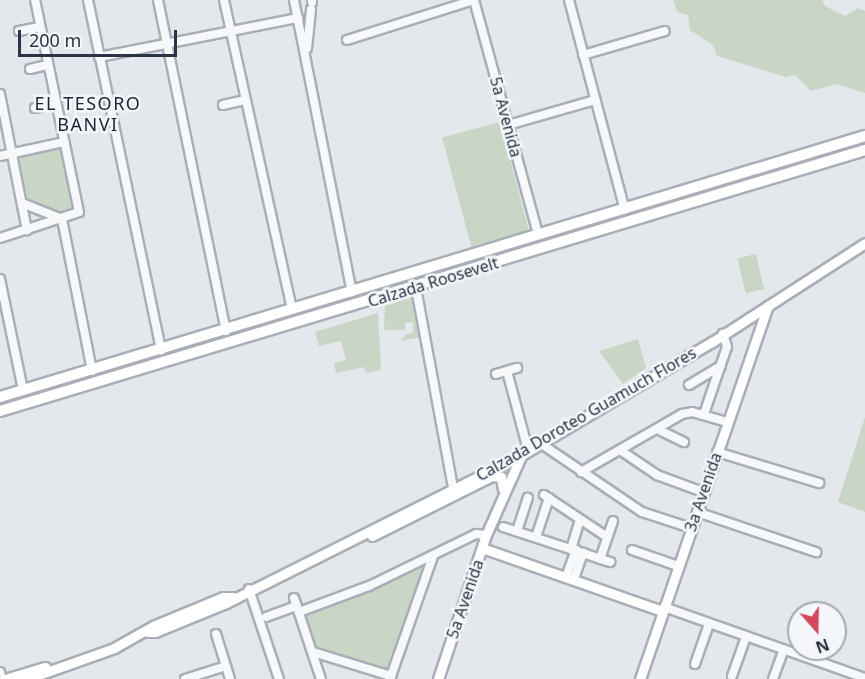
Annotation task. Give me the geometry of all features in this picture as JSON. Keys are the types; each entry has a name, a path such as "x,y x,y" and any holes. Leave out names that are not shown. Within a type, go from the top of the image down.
{"highway":[{"name":"Calzada Roosevelt","path":"0,397 226,331 865,136"},
{"name":"Calzada Roosevelt","path":"0,411 311,317 416,288 865,150"},
{"path":"758,169 744,183 760,182"},
{"path":"416,288 417,280 424,276 562,234 592,219"},
{"path":"311,317 348,301 352,292"},
{"path":"96,382 98,374 135,363 147,354"},
{"path":"19,405 30,397 87,380 92,371"}],"main road":[{"name":"Calzada Doroteo Guamuch Flores","path":"454,492 723,334 865,243"},
{"name":"3a Avenida","path":"640,679 661,608 692,528 768,306"},
{"path":"744,321 754,323 757,337"},
{"name":"5a Avenida","path":"438,679 486,535 504,489 525,452"},
{"name":"Calzada Doroteo Guamuch Flores","path":"27,679 148,632 223,597 233,597 454,492 495,475 502,478 504,489"},
{"path":"482,548 661,608"},
{"name":"Calzada Doroteo Guamuch Flores","path":"3,679 111,643 118,644"}],"street":[{"path":"0,238 79,212 35,0"},
{"path":"88,0 161,350"},
{"path":"158,0 226,331"},
{"path":"224,0 292,310"},
{"path":"294,0 307,53 352,292"},
{"path":"347,40 474,0"},
{"name":"5a Avenida","path":"474,0 538,234"},
{"path":"568,0 625,210"},
{"path":"307,53 312,4"},
{"path":"99,57 298,18"},
{"path":"19,31 40,27"},
{"path":"583,55 665,31"},
{"path":"30,69 48,64"},
{"path":"0,94 27,230"},
{"path":"223,105 245,100"},
{"path":"508,125 595,100"},
{"path":"35,108 56,103"},
{"path":"0,156 64,142"},
{"path":"22,203 62,219"},
{"path":"62,219 92,371"},
{"path":"0,279 23,390"},
{"path":"416,288 454,492"},
{"path":"704,414 727,347 723,334"},
{"path":"689,385 721,366"},
{"path":"496,374 517,368"},
{"path":"507,371 525,452"},
{"path":"701,378 711,395"},
{"path":"581,472 682,414 704,414 728,422"},
{"path":"657,429 684,442"},
{"path":"540,443 642,512 692,528"},
{"path":"620,450 657,475 703,492"},
{"path":"717,452 819,483"},
{"path":"536,537 547,497 607,537"},
{"path":"517,531 528,498"},
{"path":"697,512 816,552"},
{"path":"570,578 576,563 580,519"},
{"path":"600,559 613,521"},
{"path":"504,527 610,562"},
{"path":"266,617 433,556 476,534 486,535"},
{"path":"632,550 678,566"},
{"path":"313,652 390,678 433,556"},
{"path":"249,589 279,679"},
{"path":"297,605 321,679"},
{"path":"661,608 865,678"},
{"path":"695,664 709,624"},
{"path":"216,634 230,679"},
{"path":"732,676 746,637"},
{"path":"773,679 783,651"},
{"path":"185,679 226,666"},
{"path":"0,672 3,679"}],"green space":[{"path":"673,0 822,0 825,6 845,16 858,8 865,11 865,93 837,84 811,91 795,75 786,77 717,56 713,45 690,30 688,15 677,12"},
{"path":"500,122 529,231 471,247 442,138"},
{"path":"63,144 77,212 62,217 24,202 14,155"},
{"path":"756,254 764,289 746,293 737,258"},
{"path":"411,294 415,297 422,337 401,341 406,334 413,333 413,322 405,323 405,330 384,330 385,301"},
{"path":"378,313 381,370 366,373 364,367 336,373 334,363 346,360 341,341 319,346 315,332"},
{"path":"638,339 646,368 623,384 599,351"},
{"path":"865,417 865,512 838,502"},
{"path":"424,564 388,672 316,650 303,616"}],"district":[{"name":"EL TESORO BANVI","path":"88,114"}]}
